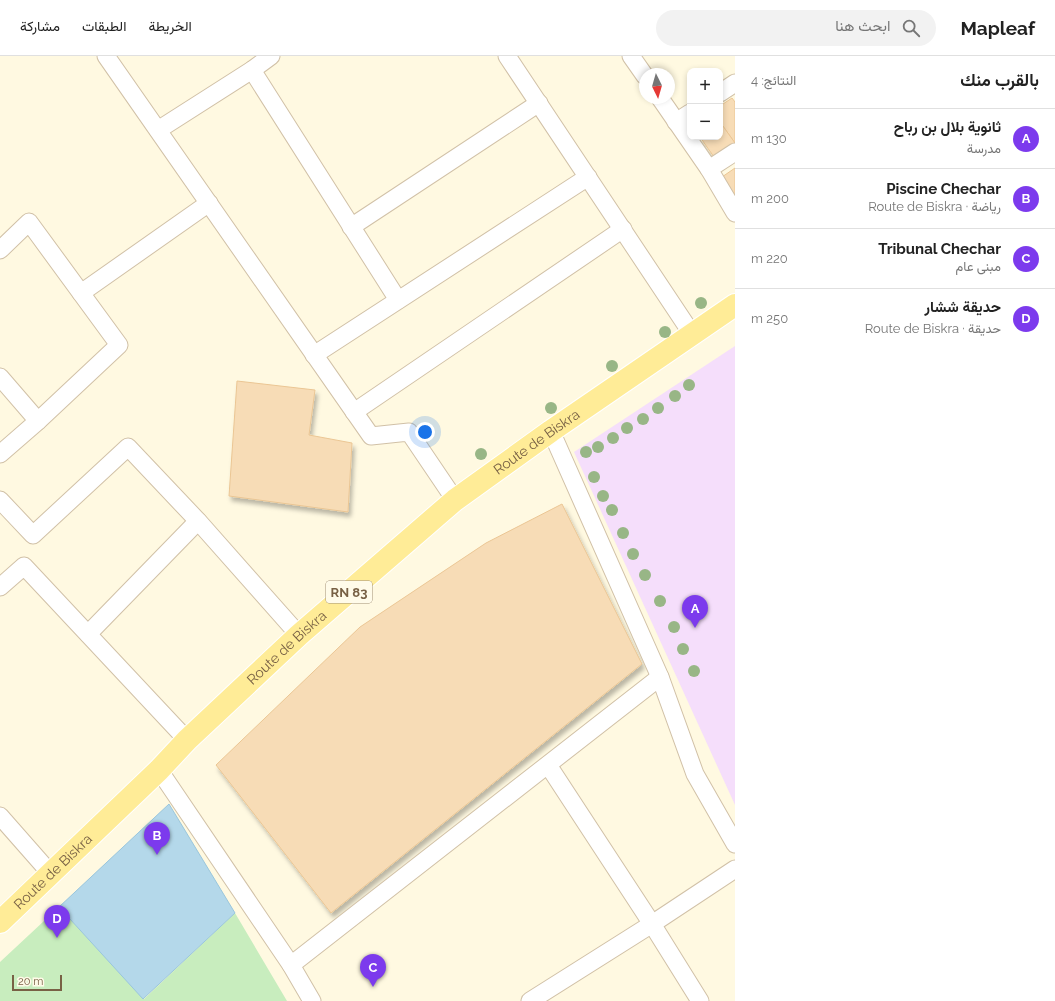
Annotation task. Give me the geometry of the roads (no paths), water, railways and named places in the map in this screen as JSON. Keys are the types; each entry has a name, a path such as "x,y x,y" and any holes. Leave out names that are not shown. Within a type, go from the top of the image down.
{"main road":[{"name":"Route de Biskra","path":"0,922 159,770 187,740 299,635 455,500 735,305"}],"street":[{"path":"106,56 371,436 409,432 455,500"},
{"path":"158,130 252,70 271,56"},
{"path":"507,56 692,334"},
{"path":"631,56 639,68"},
{"path":"252,70 398,300"},
{"path":"723,91 735,83"},
{"path":"351,227 539,103"},
{"path":"667,104 683,118 709,169 735,213"},
{"path":"709,169 735,152"},
{"path":"314,355 588,177"},
{"path":"82,293 209,203"},
{"path":"0,250 30,222 119,345 38,421 0,454"},
{"path":"354,412 623,229"},
{"path":"0,377 38,421"},
{"path":"551,432 660,677 695,774 735,844"},
{"path":"0,500 33,535 128,448 198,521 299,635"},
{"path":"88,634 198,521"},
{"path":"0,587 24,566 187,740"},
{"path":"291,965 660,677"},
{"path":"548,765 652,924 700,1001"},
{"path":"159,770 291,965 312,1001"},
{"path":"0,816 51,874"},
{"path":"530,1001 735,870"}],"water":[{"path":"169,804 235,913 143,999 59,907"}],"place":[{"name":"ثانوية بلال بن رباح","path":"695,628"},
{"name":"Piscine Chechar","path":"157,855"},
{"name":"حديقة ششار","path":"57,938"},
{"name":"Tribunal Chechar","path":"373,987"}]}
